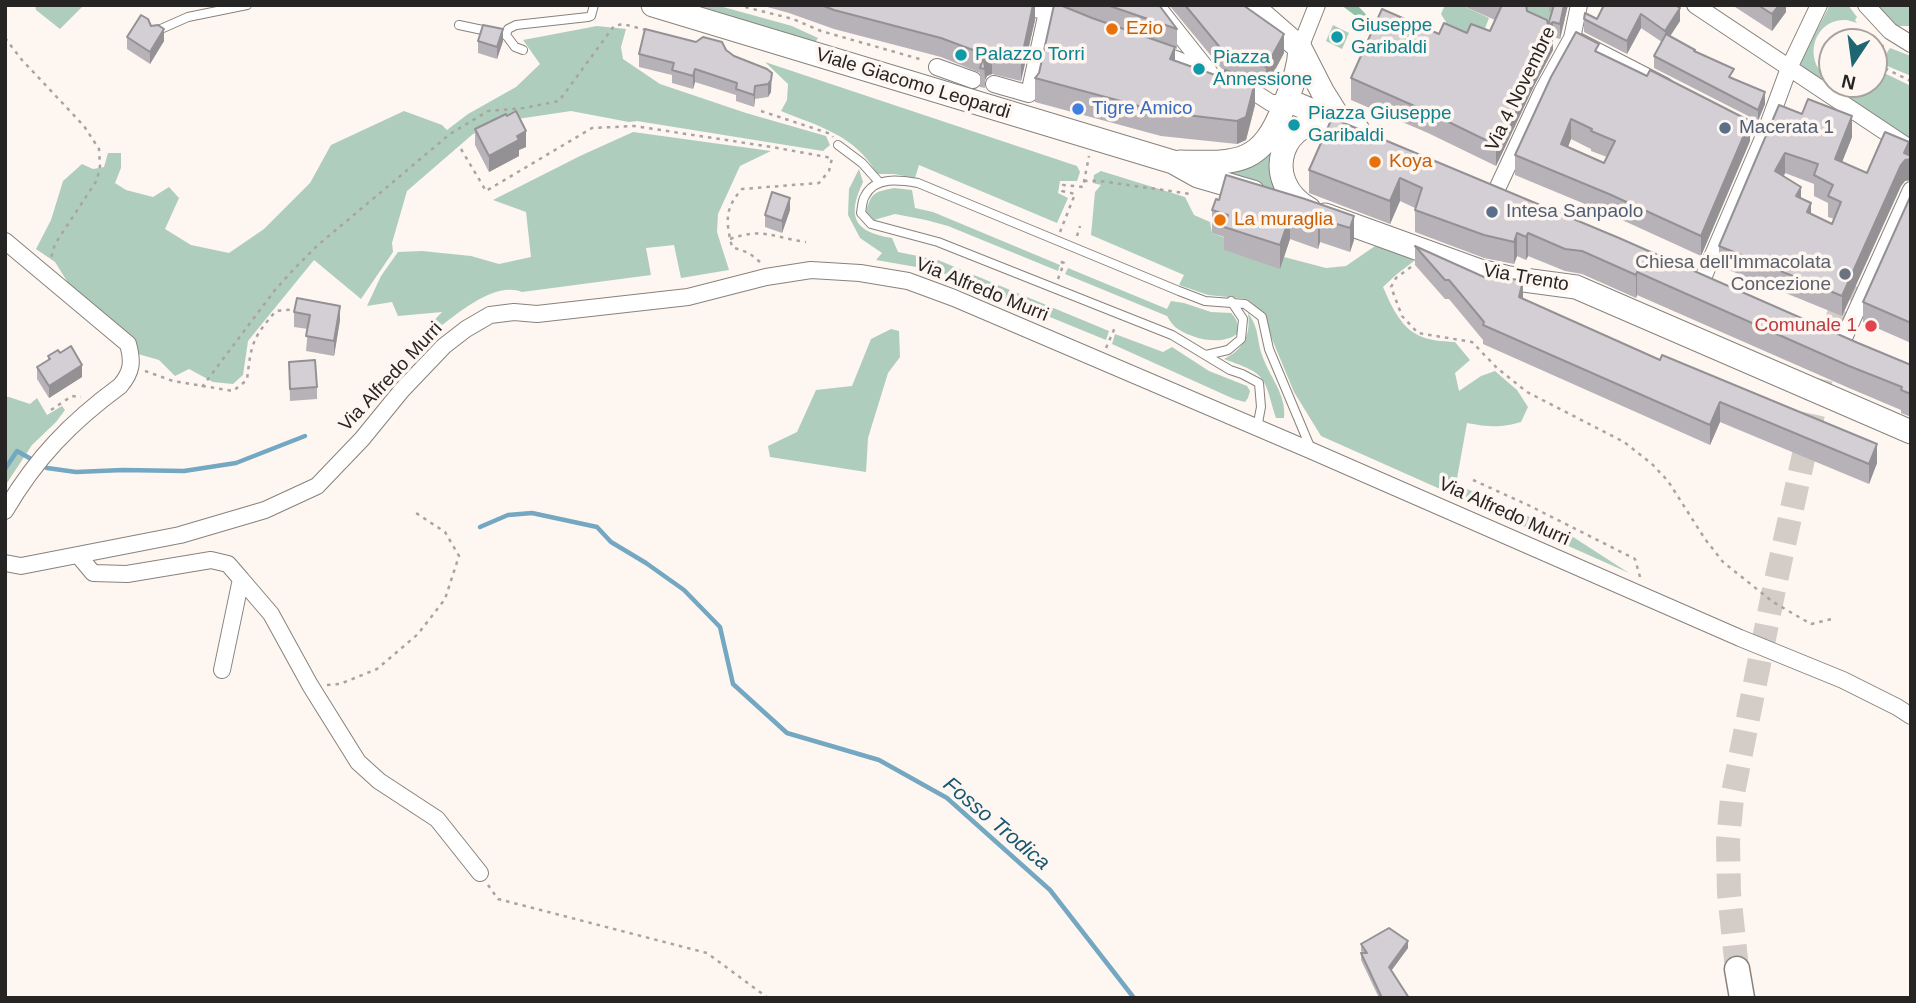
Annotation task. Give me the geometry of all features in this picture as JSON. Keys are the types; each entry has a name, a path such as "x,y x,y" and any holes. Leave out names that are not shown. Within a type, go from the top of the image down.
{"main road":[{"path":"1251,5 1300,48 1342,123"},
{"name":"Viale Giacomo Leopardi","path":"663,7 1173,162"},
{"path":"1173,162 1230,162 1254,153 1272,133 1287,100 1299,68 1300,48"},
{"path":"1287,100 1377,138"},
{"path":"1309,209 1298,203 1286,190 1281,175 1281,158 1289,140 1301,129 1323,121 1342,123"},
{"name":"Via Trento","path":"1173,162 1198,176 1309,209 1480,271 1509,278 1576,287 1911,432"},
{"path":"1472,179 1520,199"},
{"path":"1678,267 1714,282"},
{"path":"1819,328 1855,343"},
{"path":"1737,969 1742,998"}],"street":[{"path":"1021,5 1083,27"},
{"path":"1156,5 1214,77"},
{"path":"1300,48 1317,5"},
{"name":"Via 4 Novembre","path":"1497,190 1579,5"},
{"path":"1695,5 1911,149"},
{"path":"1714,282 1759,133 1819,5"},
{"path":"1866,5 1890,31 1911,44"},
{"path":"994,85 1029,94 1047,12"},
{"path":"1564,43 1681,94"},
{"path":"1142,48 1178,60 1260,96 1272,95 1287,100"},
{"path":"930,64 972,80"},
{"path":"1260,96 1270,111 1272,133 1281,158"},
{"path":"1855,343 1911,190"},
{"path":"5,241 128,344 132,356 132,367 120,386 69,427 41,458 5,511"},
{"name":"Via Alfredo Murri","path":"5,563 21,566 180,535 265,510 317,485 362,439 402,390 444,346 466,329 490,316 514,312 537,314 688,297 766,277 811,270 859,273 908,281 966,303 1843,680 1911,716"},
{"path":"78,555 93,573 127,574 211,560 228,564 271,614 310,685 358,762 379,781 437,818 480,873"},
{"path":"222,670 241,579"}],"lane":[{"path":"154,32 188,17 247,5"},
{"path":"506,36 508,29 516,25 591,16 594,5"},
{"path":"459,24 506,36 515,47 523,50"},
{"path":"838,145 862,163 879,182"},
{"path":"1257,428 1261,407 1259,383 1172,335 938,242 871,224 861,213 864,195 879,182 896,180 918,183 1205,301 1245,303 1262,317 1269,349 1312,451"},
{"path":"1206,355 1228,350 1241,339 1244,319 1231,301"}],"path":[{"path":"737,5 793,19 821,31 930,64"},
{"path":"202,387 294,269 348,219 450,134 488,111 559,101 614,26 623,24 646,30"},
{"path":"5,38 84,126 100,149 97,180 55,244 45,275"},
{"path":"920,65 930,64"},
{"path":"1888,70 1911,80"},
{"path":"761,111 831,134 838,145 829,171 819,183 742,189 734,197 727,222 732,247 749,253 764,265 766,277"},
{"path":"461,149 486,191 592,128 635,126 772,146 832,158"},
{"path":"1066,240 1060,232 1075,194 1062,191 1063,185 1083,187 1090,149"},
{"path":"1084,181 1199,195"},
{"path":"730,239 761,232 806,242"},
{"path":"1059,261 1064,263 1059,276"},
{"path":"1411,267 1396,278 1391,288 1402,316 1418,333 1472,342 1527,393 1623,442 1652,464 1668,481 1723,562 1773,602 1811,624 1832,619"},
{"path":"132,367 202,387 233,391 247,380 252,341 276,311 298,309"},
{"path":"1108,343 1112,332"},
{"path":"51,410 72,396 88,398 97,403"},
{"path":"1473,480 1635,559 1645,597"},
{"path":"310,685 340,684 377,669 418,634 445,599 459,556 445,533 416,513"},
{"path":"480,873 498,899 707,953 768,998"}],"green space":[{"path":"35,5 84,5 60,29 36,10"},
{"path":"681,5 716,5 792,26 818,38 814,44"},
{"path":"1341,5 1357,5 1382,31 1380,34"},
{"path":"1445,5 1461,5 1489,18 1482,36 1449,36 1441,14"},
{"path":"1528,5 1550,5 1557,14 1554,22 1527,10"},
{"path":"1830,5 1848,5 1857,17 1857,23 1845,20 1818,28 1814,54 1818,79 1799,64"},
{"path":"1875,5 1911,5 1911,26 1897,26"},
{"path":"1333,25 1349,33 1342,49 1326,41"},
{"path":"597,26 626,29 621,47 623,59 660,84 826,136 830,145 823,151 571,111 504,121 473,134 407,191 392,243 393,252 361,299 314,260 248,341 243,375 233,384 213,382 189,369 175,376 159,360 138,354 75,294 55,262 36,249 51,220 63,181 82,164 93,169 104,167 108,153 121,153 121,168 115,183 126,190 153,197 169,187 179,198 165,229 191,245 229,253 264,229 310,183 331,145 404,111 442,125 447,130 468,114 516,87 540,64 523,40"},
{"path":"1890,48 1911,56 1911,76 1888,66"},
{"path":"765,62 1077,166 1080,172 1077,181 1060,181 1058,193 1068,198 1057,223 919,165 915,178 877,174 847,141 781,111 787,100 788,84"},
{"path":"1888,75 1911,86 1911,139 1847,98 1888,98"},
{"path":"633,132 771,151 740,166 718,214 717,232 729,270 681,278 674,245 646,248 651,275 522,292 499,291 474,302 432,333 427,328 442,312 398,316 392,302 367,306 381,276 398,252 422,251 471,256 499,264 531,257 526,212 493,200"},
{"path":"1267,152 1273,156 1285,198 1225,176"},
{"path":"859,169 863,182 855,204 855,213 861,227 892,238 898,252 938,260 1109,331 1106,340 945,274 876,260 882,253 860,238 848,215 849,189"},
{"path":"1101,171 1185,197 1194,215 1210,222 1212,233 1228,239 1225,250 1280,268 1284,257 1326,268 1346,266 1378,244 1400,252 1414,261 1383,287 1400,320 1420,336 1455,342 1470,360 1455,373 1459,391 1481,376 1495,371 1517,390 1528,407 1521,422 1494,426 1467,423 1456,484 1570,535 1629,573 1321,436 1294,392 1265,315 1247,299 1208,295 1179,285 1184,275 1091,235 1095,192 1101,185 1093,183 1094,175"},
{"path":"894,188 912,190 915,208 933,212 1060,265 1058,271 948,226 895,214 874,220 866,212 870,200 878,192"},
{"path":"1068,268 1167,309 1171,301 1211,312 1231,313 1237,323 1237,334 1223,340 1191,336 1176,328 1167,316 1065,274"},
{"path":"1248,313 1256,329 1265,363 1283,401 1284,418 1276,418 1262,378 1249,369 1224,359 1237,351 1245,340"},
{"path":"891,329 899,331 900,357 888,373 868,438 866,472 770,457 768,446 797,432 816,390 852,386 871,339"},
{"path":"1115,334 1163,352 1172,347 1209,371 1247,386 1250,391 1248,398 1245,402 1234,399 1112,344"},
{"path":"5,397 30,404 37,398 47,415 62,406 65,410 32,445 5,486"}],"building":[{"path":"821,5 1033,5 1021,61 992,54 984,61 985,69 980,68 983,59 981,53 941,38"},
{"path":"1054,5 1175,47 1170,59 1218,76 1219,73 1224,75 1225,70 1255,82 1246,117 1237,121 1161,112 1035,78 1039,73"},
{"path":"1107,5 1159,5 1177,29"},
{"path":"1185,5 1243,5 1284,34 1266,67 1222,50"},
{"path":"1502,5 1526,5 1527,11 1547,20 1553,29 1496,145 1351,78 1382,9 1439,34 1444,23 1467,33 1471,24 1490,31"},
{"path":"1554,5 1564,5 1560,24 1553,22 1548,25"},
{"path":"1604,5 1675,5 1680,8 1665,31 1641,14 1627,41 1584,19 1585,13 1597,19"},
{"path":"1758,5 1779,5 1772,14"},
{"path":"141,15 148,19 151,26 158,25 164,29 150,52 127,37"},
{"path":"483,25 503,29 497,47 478,41"},
{"path":"645,29 696,42 703,37 722,42 726,50 734,56 767,69 772,73 771,80 768,84 755,86 754,95 736,89 737,83 695,69 693,76 672,70 674,63 639,54"},
{"path":"1576,32 1599,44 1595,51 1647,76 1650,70 1750,121 1701,236 1515,155 1551,77","holes":["1571,119 1592,129 1591,131 1615,141 1604,163 1561,144"]},
{"path":"1666,34 1694,51 1734,69 1729,77 1765,92 1758,110 1654,56"},
{"path":"1808,99 1852,116 1835,159 1867,173 1885,132 1909,142 1904,153 1911,156 1911,159 1905,160 1901,165 1842,296 1719,246 1779,105 1802,114","holes":["1785,153 1818,164 1814,175 1833,185 1828,196 1841,202 1832,224 1807,212 1811,203 1796,196 1801,187 1775,171"]},
{"path":"516,111 526,131 517,136 519,140 489,156 475,129"},
{"path":"1332,118 1619,238 1911,365 1911,394 1901,390 1902,387 1637,272 1636,275 1582,251 1565,249 1528,233 1526,237 1517,233 1514,242 1484,235 1415,210 1422,188 1400,178 1390,201 1309,170"},
{"path":"1226,175 1354,216 1350,228 1320,219 1318,225 1290,216 1280,245 1224,227 1228,215 1212,210 1216,199 1219,200"},
{"path":"772,192 790,198 782,221 765,215"},
{"path":"1911,195 1911,323 1863,302"},
{"path":"1415,246 1484,277 1523,280 1519,297 1660,360 1662,355 1877,444 1869,464 1720,402 1710,425 1483,325 1484,322 1449,280 1445,280"},
{"path":"297,298 340,306 334,341 306,336 310,315 294,312"},
{"path":"71,346 82,365 49,386 37,367 50,359 48,356"},
{"path":"315,360 317,387 290,389 289,362"},
{"path":"1389,928 1408,941 1389,967 1409,998 1382,998 1361,953 1367,953 1361,944"}],"waterway":[{"path":"5,469 17,451 47,468 76,472 184,471 236,463 305,436"},
{"name":"Fosso Trodica","path":"480,527 508,515 532,513 597,527 611,542 684,590 720,627 733,684 787,733 879,760 947,798 1050,890 1134,998"}],"tunnel":[{"path":"1737,969 1729,893 1728,841 1732,798 1773,594 1821,378 1834,328 1850,284"}],"place":[{"name":"Ezio","path":"1112,29"},
{"name":"Giuseppe Garibaldi","path":"1337,37"},
{"name":"Palazzo Torri","path":"961,55"},
{"name":"Piazza Annessione","path":"1199,69"},
{"name":"Tigre Amico","path":"1078,109"},
{"name":"Piazza Giuseppe Garibaldi","path":"1294,125"},
{"name":"Macerata 1","path":"1725,128"},
{"name":"Koya","path":"1375,162"},
{"name":"Intesa Sanpaolo","path":"1492,212"},
{"name":"La muraglia","path":"1220,220"},
{"name":"Chiesa dell'Immacolata Concezione","path":"1845,274"},
{"name":"Comunale 1","path":"1871,326"}]}
